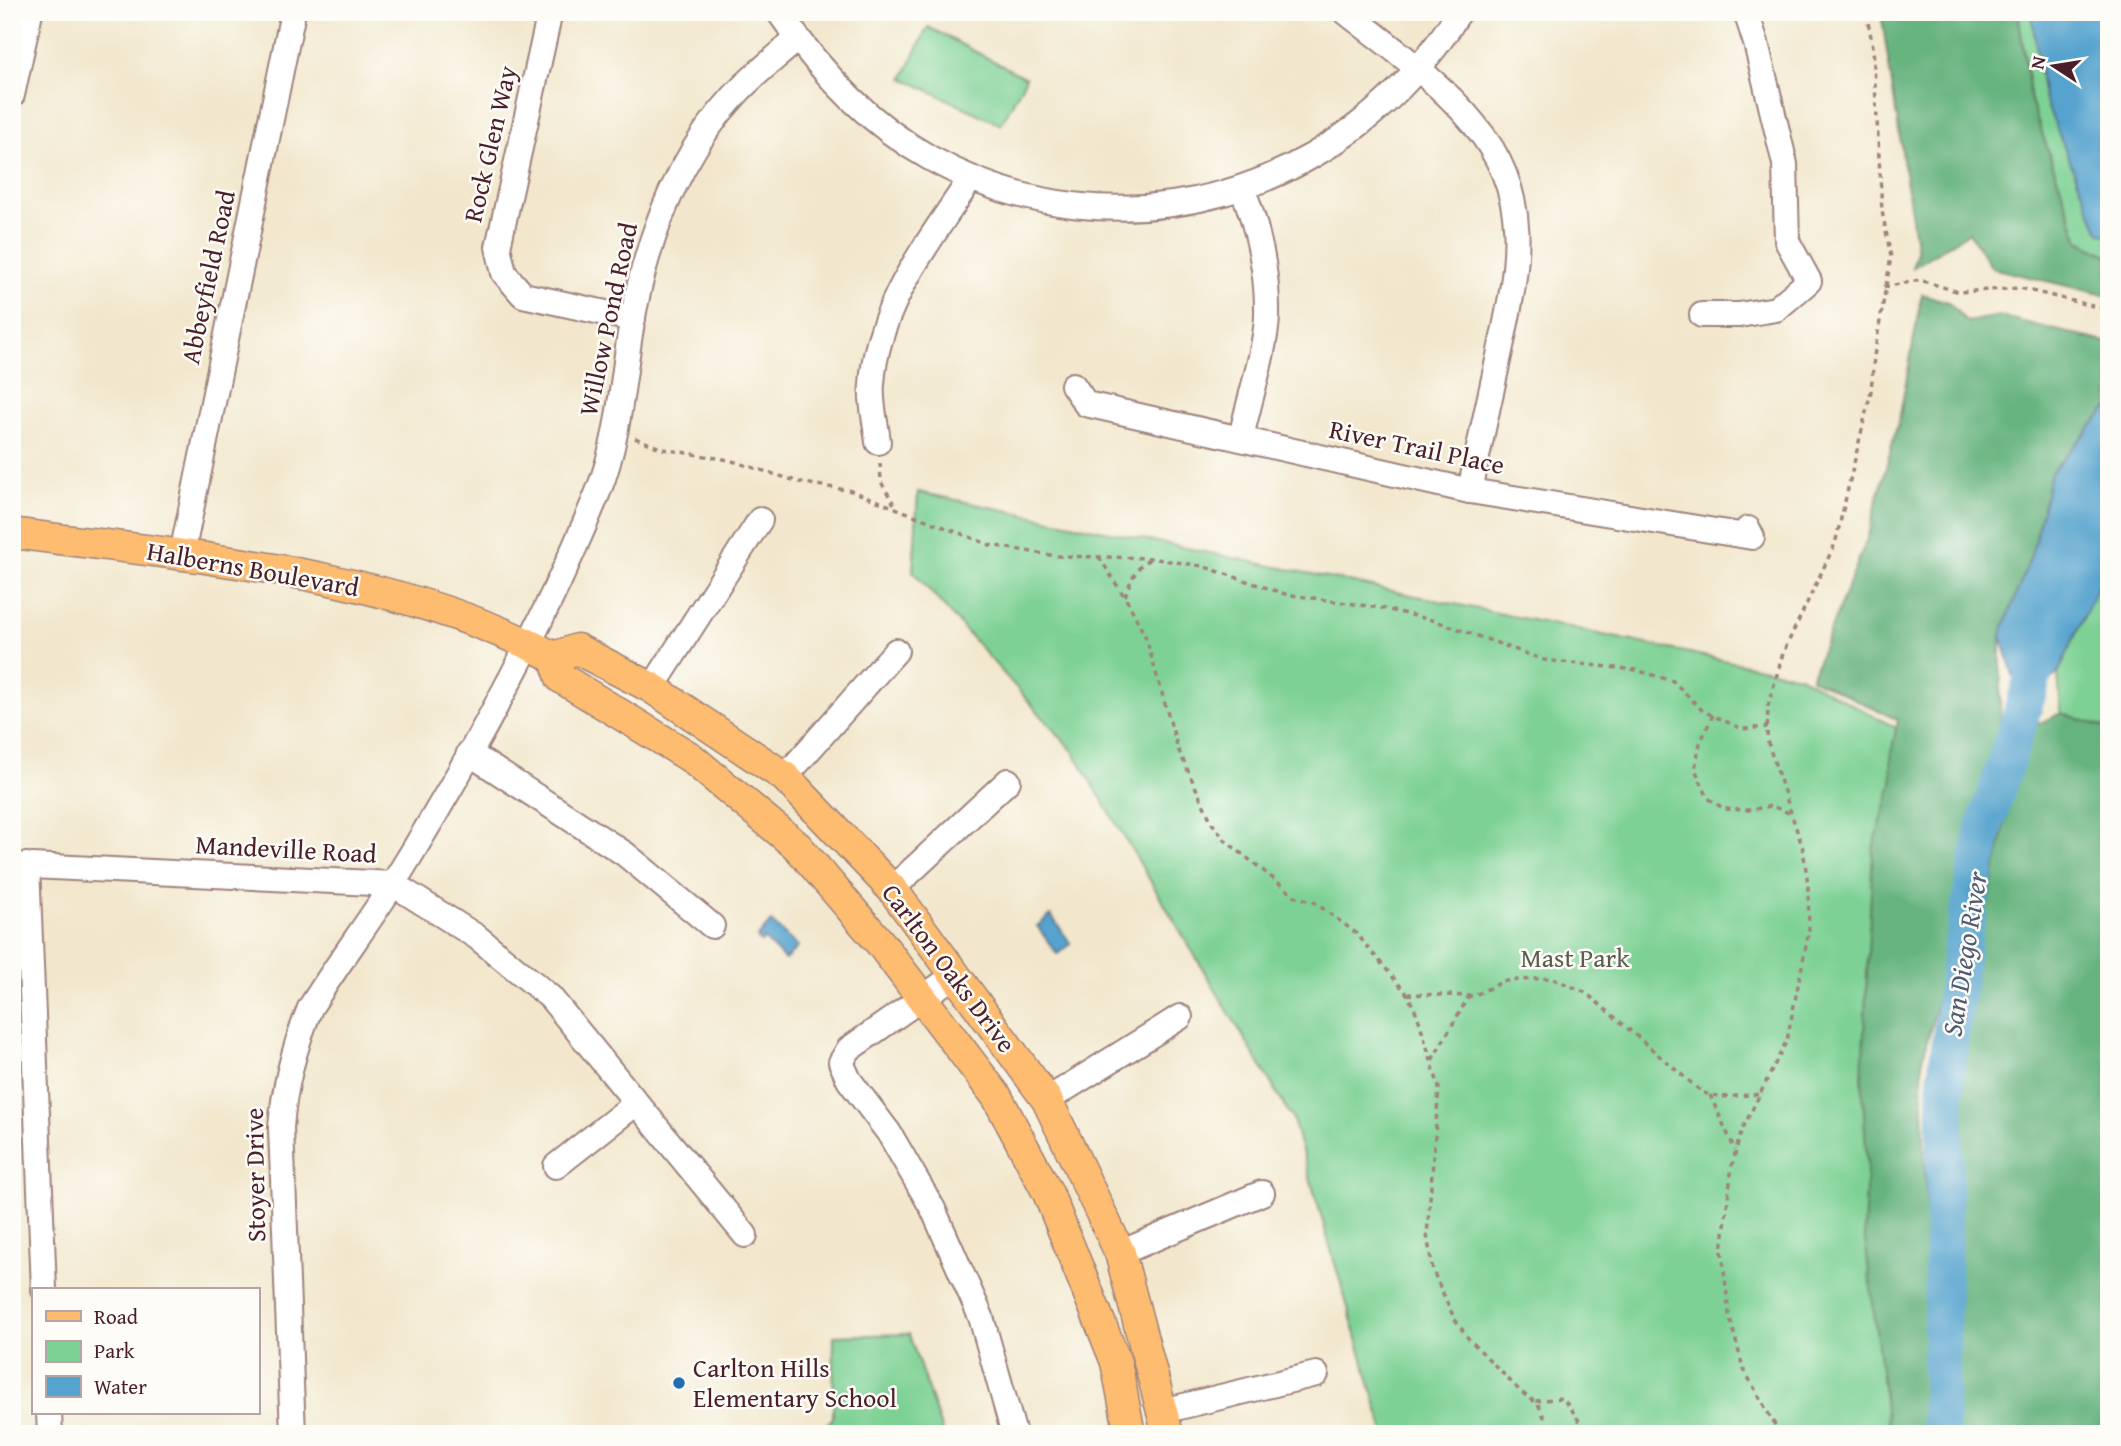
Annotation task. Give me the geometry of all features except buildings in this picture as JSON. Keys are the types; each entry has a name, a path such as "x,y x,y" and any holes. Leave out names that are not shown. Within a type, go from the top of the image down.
{"main road":[{"name":"Halberns Boulevard","path":"12,533 181,554 347,582 449,613 541,651"},
{"name":"Carlton Oaks Drive","path":"541,651 576,649 652,688 785,777 892,889 1047,1100 1120,1253 1166,1423"},
{"name":"Carlton Oaks Drive","path":"541,651 561,678 690,757 798,848 881,944 996,1097 1048,1193 1115,1362 1123,1433"}],"street":[{"path":"12,96 30,12"},
{"name":"Abbeyfield Road","path":"181,554 292,12"},
{"name":"Rock Glen Way","path":"550,12 498,247 504,273 523,295 633,319"},
{"path":"779,12 797,39 845,93 928,157 971,178 1052,201 1114,206 1179,202 1242,188 1280,174 1326,150 1375,113 1419,70 1458,12"},
{"path":"1346,12 1419,70 1462,110 1486,139 1511,191 1518,232 1517,272 1470,491"},
{"path":"1702,315 1739,315 1776,309 1809,281 1787,241 1785,164 1746,12"},
{"name":"Willow Pond Road","path":"541,651 600,489 615,429 633,319 654,233 688,159 738,92 797,39"},
{"path":"878,442 872,386 880,338 888,314 912,268 971,178"},
{"path":"1241,438 1267,318 1265,284 1256,233 1242,188"},
{"name":"River Trail Place","path":"1073,385 1086,404 1470,491 1752,537 1748,528"},
{"path":"652,688 760,520"},
{"name":"Stoyer Drive","path":"293,1434 281,1128 285,1088 292,1057 310,1009 393,884 469,753 541,651"},
{"path":"785,777 896,651"},
{"path":"469,753 625,854 712,926"},
{"path":"892,889 1008,782"},
{"path":"20,865 44,1288"},
{"name":"Mandeville Road","path":"20,865 393,884 477,937 550,997 744,1234"},
{"path":"955,975 849,1049 841,1062 842,1068 889,1133 933,1209 981,1317 1014,1434"},
{"path":"1047,1100 1180,1017"},
{"path":"556,1166 635,1104"},
{"path":"1120,1253 1262,1193"},
{"path":"1166,1423 1316,1374"},
{"path":"49,1414 50,1434"}],"path":[{"path":"1780,1434 1743,1368 1725,1290 1723,1233 1727,1186 1741,1132 1787,1040 1809,931 1808,884 1793,814 1767,740 1768,706 1783,653 1835,544 1871,391 1884,287 1891,257 1882,211 1873,47 1866,12"},
{"path":"1884,287 1920,280 1959,292 2020,288 2109,310"},
{"path":"615,429 663,449 729,460 799,482 852,491 990,545 1056,556 1151,558 1202,566 1285,594 1381,608 1436,621 1544,660 1636,670 1673,681 1703,711 1742,729 1768,727"},
{"path":"878,442 881,482 895,506"},
{"path":"1099,556 1125,596 1146,638 1178,749 1212,823 1226,841 1296,896 1322,908 1356,933 1407,994 1432,1060 1439,1087 1427,1235 1433,1271 1454,1318 1468,1338 1534,1402 1552,1434"},
{"path":"1125,596 1132,577 1142,564 1151,558"},
{"path":"1713,715 1700,743 1695,769 1707,798 1724,810 1750,810 1771,806 1793,814"},
{"path":"1407,994 1469,996 1504,981 1550,978 1585,992 1703,1093 1722,1097 1762,1094"},
{"path":"1432,1060 1469,996"},
{"path":"1710,1095 1736,1152"},
{"path":"1534,1402 1561,1398 1569,1404 1574,1418 1585,1428 1584,1434"}],"green space":[{"path":"1881,12 2018,12 2031,101 2079,241 2109,256 2109,296 1992,268 1969,232 1912,268 1917,252"},
{"path":"2018,12 2031,12 2044,98 2099,231 2109,237 2109,256 2079,241 2031,101"},
{"path":"2103,12 2109,12 2109,85 2102,49"},
{"path":"928,27 1026,78 1001,125 903,78"},
{"path":"1922,294 1948,302 1967,322 1999,316 2109,343 2109,406 2051,473 2032,553 2001,635 2000,738 1922,1064 1932,1434 1889,1434 1864,1232 1867,1167 1862,1076 1873,849 1892,784 1891,753 1898,720 1811,678 1867,539 1900,415"},
{"name":"Mast Park","path":"918,492 1799,676 1902,731 1893,1434 1385,1434 1293,1120 1073,751 913,572"},
{"path":"2109,562 2109,729 2061,713 2058,673"},
{"path":"2061,713 2109,729 2109,1434 1951,1434 1959,1071 1979,944 2025,730"},
{"path":"909,1334 943,1434 818,1434 833,1418 834,1336"}],"water":[{"path":"2031,12 2103,12 2102,49 2109,85 2109,237 2099,232 2044,98"},
{"path":"2109,406 2109,562 2058,673 2022,704 2001,635 2032,553 2051,473"},
{"path":"1051,915 1071,944 1057,954 1037,926"},
{"path":"771,922 798,947 785,960 764,939 761,942 757,938"}],"waterway":[{"name":"San Diego River","path":"1940,1434 1946,1075 1962,946 1983,832 2040,656"}],"place":[{"name":"Carlton Hills Elementary School","path":"679,1383"}]}
